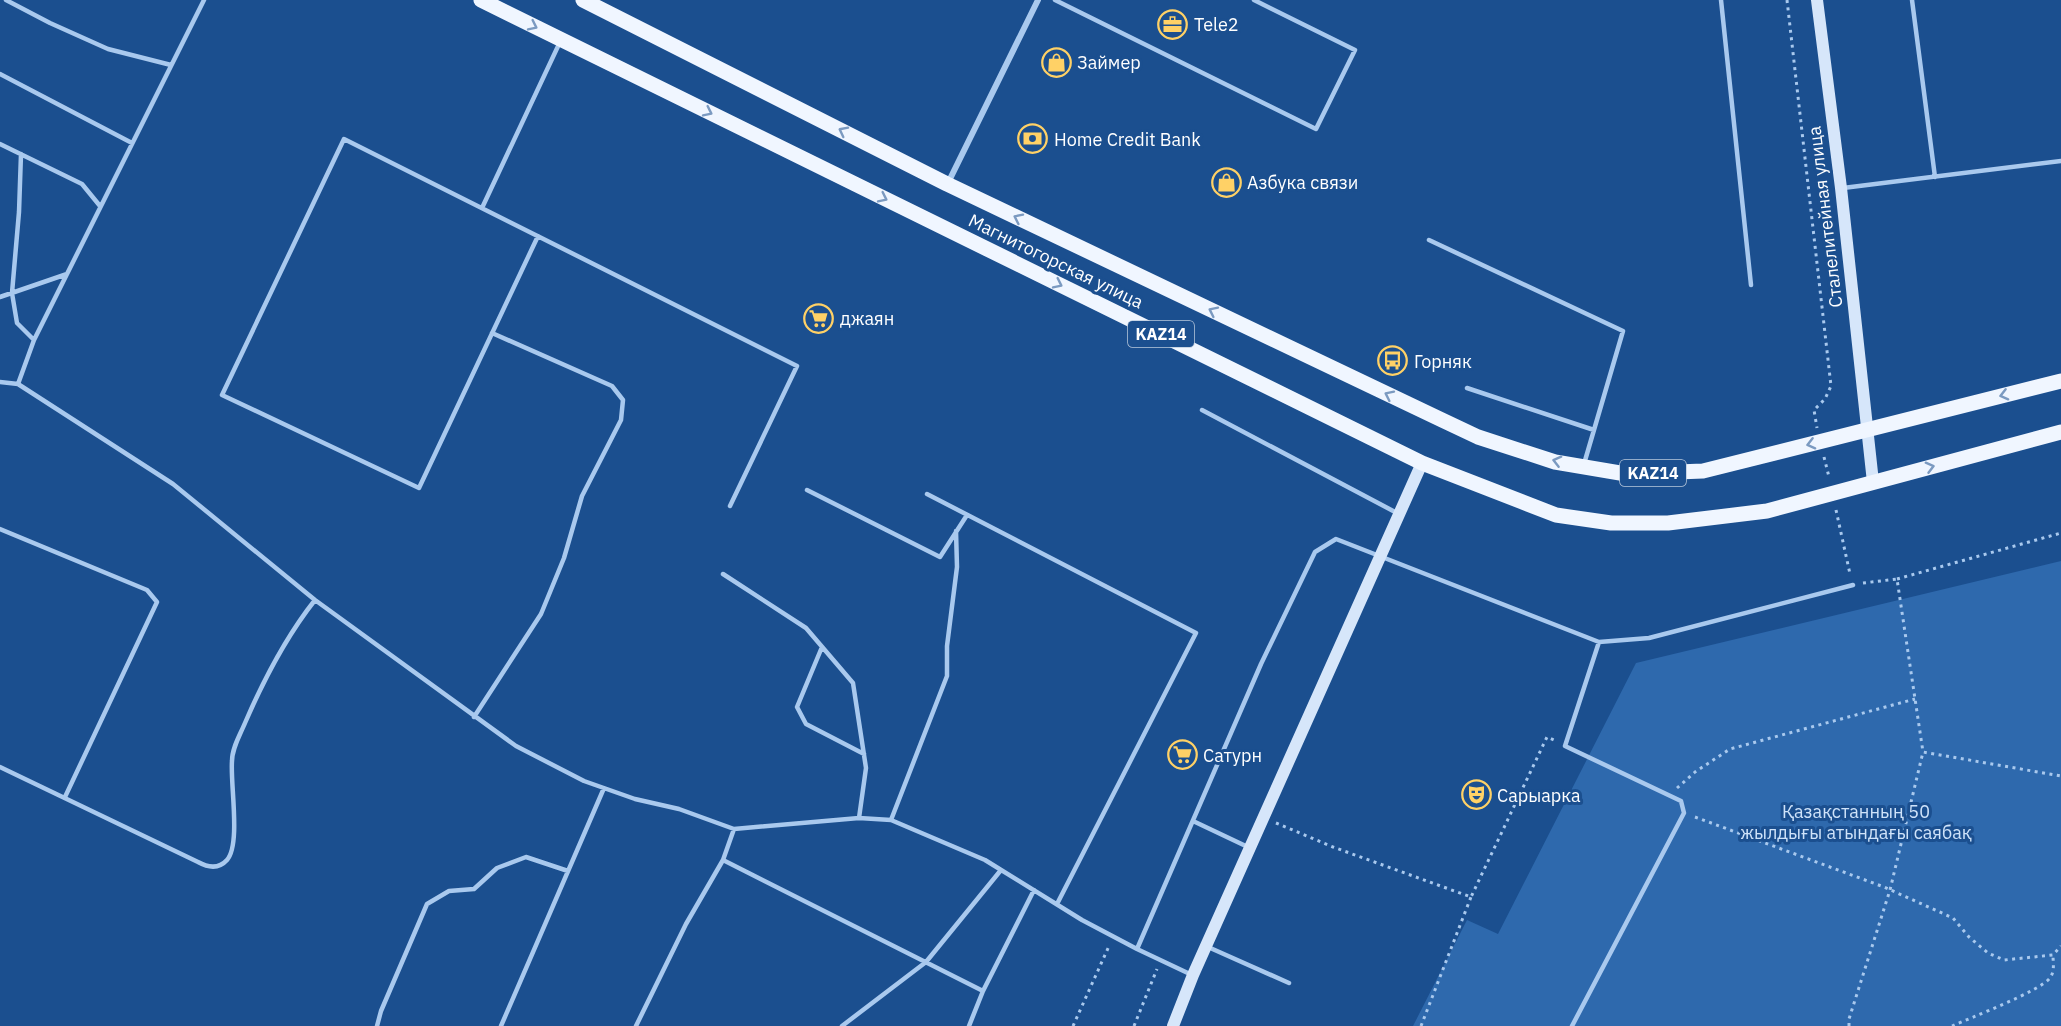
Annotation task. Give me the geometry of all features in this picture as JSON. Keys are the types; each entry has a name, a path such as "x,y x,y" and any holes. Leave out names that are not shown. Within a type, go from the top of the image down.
{"main road":[{"name":"Магнитогорская улица","path":"481,0 1422,463 1556,515 1611,523 1668,523 1767,511 2061,432"},
{"name":"Магнитогорская улица","path":"583,0 948,184 1469,432 1555,462 1626,474 1703,471 2061,381"}],"street":[{"path":"948,184 1038,0"},
{"name":"Сталелитейная улица","path":"1817,0 1841,188 1867,430"},
{"path":"1867,430 1873,482"},
{"path":"1173,1026 1206,945 1422,463"}],"lane":[{"path":"6,0 50,24 108,49 171,65"},
{"path":"18,384 34,340 204,0"},
{"path":"1055,0 1316,129 1355,50 1254,0"},
{"path":"1721,0 1751,285"},
{"path":"1912,0 1935,177"},
{"path":"482,208 561,39"},
{"path":"0,74 132,143"},
{"path":"538,236 419,488 222,395 344,139 538,236 797,366 730,506"},
{"path":"0,144 82,184 100,206"},
{"path":"21,154 12,293 17,323 34,340"},
{"path":"1841,188 2061,161"},
{"path":"1429,240 1623,331 1584,467"},
{"path":"0,297 67,274"},
{"path":"474,717 541,614 564,558 582,495 621,420 623,400 612,386 492,333"},
{"path":"0,382 18,384 173,484 315,600 474,717 516,746 584,781 634,799 679,809 734,829 859,818 891,820 985,860 1113,936 1193,975"},
{"path":"1467,388 1594,430"},
{"path":"1203,410 1400,515"},
{"path":"807,490 940,557 967,515"},
{"path":"927,494 1196,633 1057,904"},
{"path":"0,530 147,590 157,602 66,797"},
{"path":"891,820 947,676 947,646 957,567 956,531"},
{"path":"1137,949 1261,664 1315,552 1336,539 1599,642 1649,638 1853,585"},
{"path":"723,574 806,628 853,683 866,768 859,818"},
{"path":"0,767 208,867 219,866 227,860 232,848 234,791 232,759 236,746 261,685 294,627 315,600"},
{"path":"1572,1026 1684,813 1681,801 1565,746 1599,642"},
{"path":"822,647 797,707 806,724 864,754"},
{"path":"501,1026 604,788"},
{"path":"1193,821 1250,848"},
{"path":"636,1026 686,924 723,860 734,829"},
{"path":"377,1026 381,1011 427,904 449,891 474,889 497,868 526,857 568,871"},
{"path":"723,860 984,991"},
{"path":"842,1026 926,962 1001,870"},
{"path":"969,1026 1034,890"},
{"path":"1206,945 1289,983"}],"path":[{"path":"1787,0 1831,386 1825,399 1814,410 1817,428"},
{"path":"1853,585 1897,579 2061,533"},
{"path":"1850,1026 1849,1019 1890,890 1923,753 1897,579"},
{"path":"1669,795 1695,772 1730,749 1915,699"},
{"path":"1421,1026 1471,897 1547,737 1565,746"},
{"path":"1923,753 2061,776"},
{"path":"1684,813 1890,890 1953,918 1969,937 1988,953 2004,960 2052,955 2061,946"},
{"path":"1263,818 1333,847 1471,897"},
{"path":"1073,1026 1113,936"},
{"path":"1952,1026 2033,990 2049,979 2054,969 2052,955"},
{"path":"1134,1026 1161,960"}],"green space":[{"name":"Қазақстанның 50 жылдығы атындағы саябақ","path":"2061,561 2061,1026 1413,1026 1467,920 1498,934 1636,663"}],"place":[{"name":"Tele2","path":"1173,24"},
{"name":"Займер","path":"1056,62"},
{"name":"Home Credit Bank","path":"1033,139"},
{"name":"Азбука связи","path":"1226,182"},
{"name":"джаян","path":"819,318"},
{"name":"Горняк","path":"1393,361"},
{"name":"Сатурн","path":"1182,755"},
{"name":"Сарыарка","path":"1476,795"}]}
